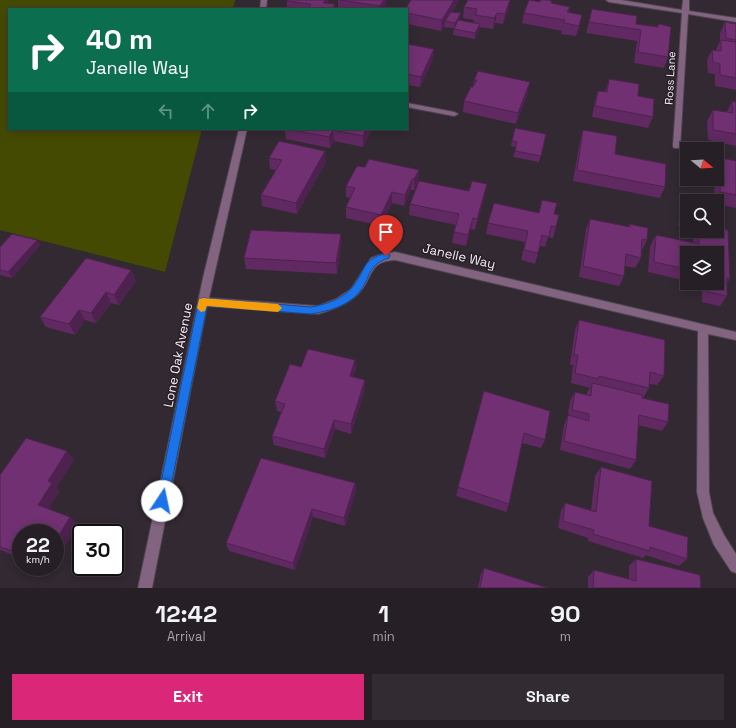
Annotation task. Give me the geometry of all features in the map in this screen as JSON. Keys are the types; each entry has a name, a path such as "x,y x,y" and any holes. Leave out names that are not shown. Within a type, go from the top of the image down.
{"street":[{"path":"609,0 736,20"},
{"name":"Ross Lane","path":"677,146 686,0"},
{"path":"408,105 454,114"},
{"name":"Lone Oak Avenue","path":"145,588 203,302 244,130"},
{"name":"Janelle Way","path":"203,302 318,310 336,304 349,296 357,288 370,264 376,259 386,256 395,256 736,336"},
{"path":"703,328 703,492 707,514 719,540 736,566"}],"shaded area":[{"path":"0,0 235,0 233,8 8,8 8,130 202,130 165,272 0,230"}],"building":[{"path":"325,0 323,3 335,4 333,8 309,8 311,4 287,1"},
{"path":"340,0 384,0 380,6"},
{"path":"411,0 454,0 442,20 408,13 408,8 406,8"},
{"path":"468,0 510,0 505,14 497,13 494,18 475,15 477,9 464,7"},
{"path":"529,0 540,2 540,0 548,0 552,1 551,3 570,7 567,12 582,15 579,26 564,23 565,20 524,13"},
{"path":"592,9 637,16 636,24 658,27 660,24 671,27 668,57 638,52 641,30 589,22"},
{"path":"451,12 461,13 455,23 445,21"},
{"path":"458,20 480,24 475,33 454,29"},
{"path":"725,22 736,24 736,40 726,38"},
{"path":"721,40 736,42 736,78 720,75 720,64 713,62 712,50 721,51"},
{"path":"408,44 434,49 421,77 408,74"},
{"path":"478,71 530,82 518,113 464,101 471,87 473,87 477,80 474,80"},
{"path":"609,79 639,84 638,96 654,99 653,117 595,106 598,91 607,92"},
{"path":"732,101 736,102 736,134 713,130 713,110 733,113"},
{"path":"515,128 546,134 541,156 515,151 517,142 512,141"},
{"path":"293,130 333,130 329,137"},
{"path":"333,130 366,130 363,136"},
{"path":"583,130 617,136 615,154 666,164 665,187 577,170"},
{"path":"279,141 325,151 296,203 261,195 282,160 269,158"},
{"path":"369,159 419,170 414,179 412,179 405,195 392,192 381,215 346,207 355,188 346,186 357,166 365,167"},
{"path":"724,159 736,161 736,195 720,192 720,186 724,186"},
{"path":"419,181 469,191 472,181 487,184 477,219 473,218 468,235 454,232 459,214 410,204"},
{"path":"542,200 557,203 554,214 559,215 556,227 551,226 549,237 542,235 538,253 524,250 528,231 488,223 494,203 539,213"},
{"path":"590,219 630,227 629,224 648,228 647,240 642,239 641,258 626,254 624,276 583,266"},
{"path":"724,229 728,230 730,279 727,278 727,296 708,292 708,290 724,290 724,246 680,246 680,268 654,262 656,235 699,244 699,238 724,238"},
{"path":"251,230 341,234 336,263 244,258"},
{"path":"12,234 37,240 8,272 0,270 0,247"},
{"path":"86,258 131,270 114,295 106,292 91,313 79,310 69,324 40,317"},
{"path":"579,320 665,340 664,376 650,372 649,388 599,376 598,379 575,373 578,355 574,355"},
{"path":"308,349 355,360 350,376 365,380 351,424 334,420 324,449 272,436 285,404 275,401 290,364 301,367"},
{"path":"592,383 642,395 642,398 669,404 668,422 639,415 636,460 564,441 568,415 589,421 589,414 572,410 575,392 591,396"},
{"path":"484,391 550,411 545,440 524,433 509,504 458,487"},
{"path":"26,438 67,451 48,481 52,483 38,505 70,517 64,527 64,524 12,524 12,551 0,547 0,475"},
{"path":"261,458 355,483 344,518 312,509 293,563 226,543"},
{"path":"601,467 652,481 649,526 688,537 687,559 650,547 650,551 593,534 594,530 563,521 565,503 596,512"},
{"path":"636,559 700,575 701,588 593,588 594,570 636,581"},
{"path":"484,568 548,588 480,588"}],"slow traffic":[{"path":"201,308 203,302 278,308"}],"route":[{"path":"162,501 203,302 311,311 318,310 336,304 349,296 362,281 370,264 376,259 386,256"}]}
